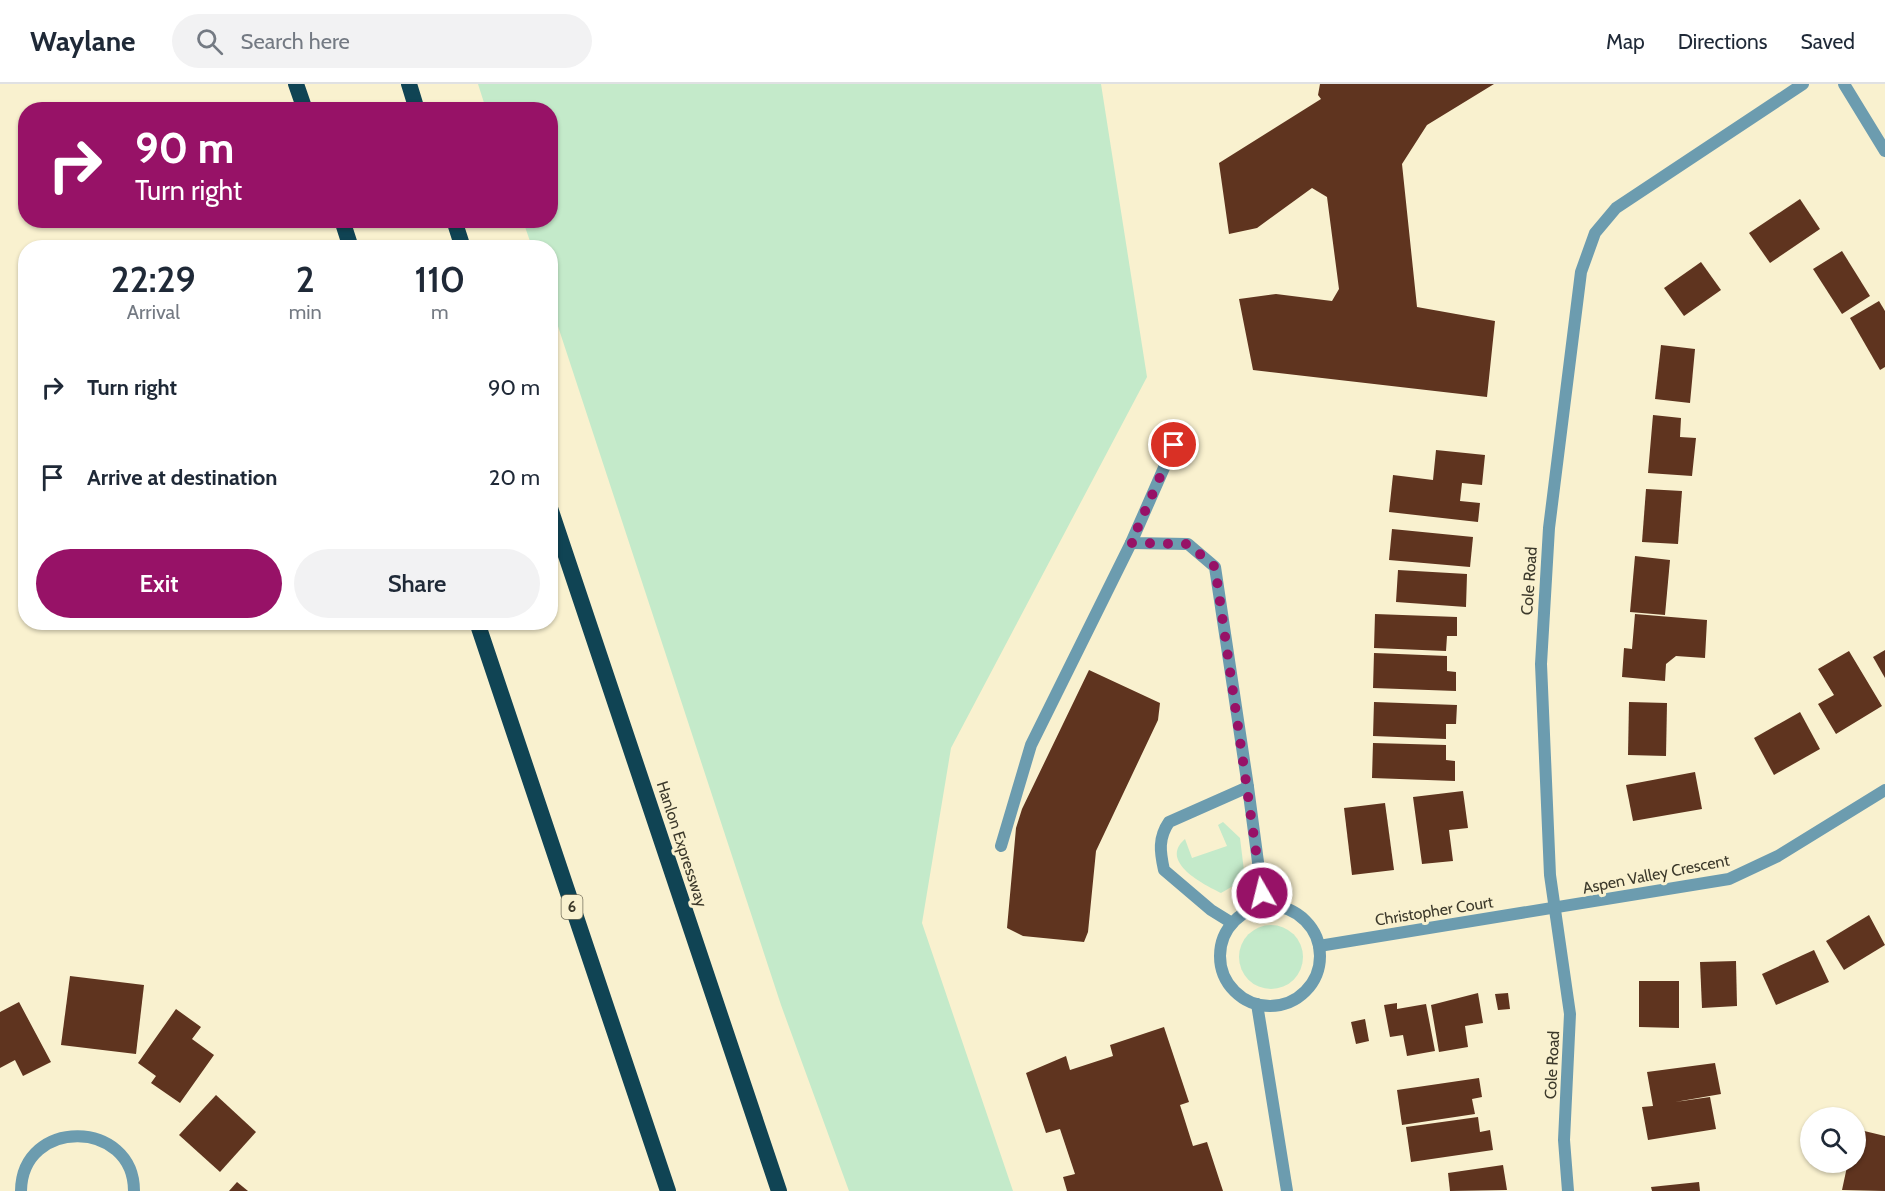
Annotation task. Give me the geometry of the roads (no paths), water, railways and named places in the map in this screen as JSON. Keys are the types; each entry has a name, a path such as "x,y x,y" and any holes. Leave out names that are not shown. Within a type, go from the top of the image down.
{"highway":[{"path":"296,84 302,102"},
{"path":"409,84 415,102"},
{"name":"Hanlon Expressway","path":"558,532 779,1191"},
{"name":"6","path":"480,630 668,1191"}],"street":[{"name":"Cole Road","path":"1568,1191 1564,1140 1570,1014 1550,875 1541,664 1550,528 1581,272 1595,233 1616,208 1803,84"},
{"path":"1844,84 1885,151"},
{"path":"1001,846 1031,745 1131,543 1174,445"},
{"path":"1131,543 1188,544 1215,567 1264,906"},
{"path":"1232,923 1210,910 1164,870 1160,844 1162,832 1169,822 1248,787"},
{"name":"Aspen Valley Crescent","path":"1555,909 1729,879 1778,856 1885,790"},
{"path":"1264,906 1279,907 1294,912 1306,922 1319,946 1319,964 1314,979 1305,991 1293,1000 1278,1005 1257,1004 1235,993 1226,981 1220,966 1223,936 1232,923 1252,909 1264,906"},
{"name":"Christopher Court","path":"1319,946 1555,909"},
{"path":"1257,1004 1287,1191"},
{"path":"21,1191 21,1180 28,1162 43,1146 61,1137 82,1135 110,1145 124,1159 130,1168 134,1191"}]}
